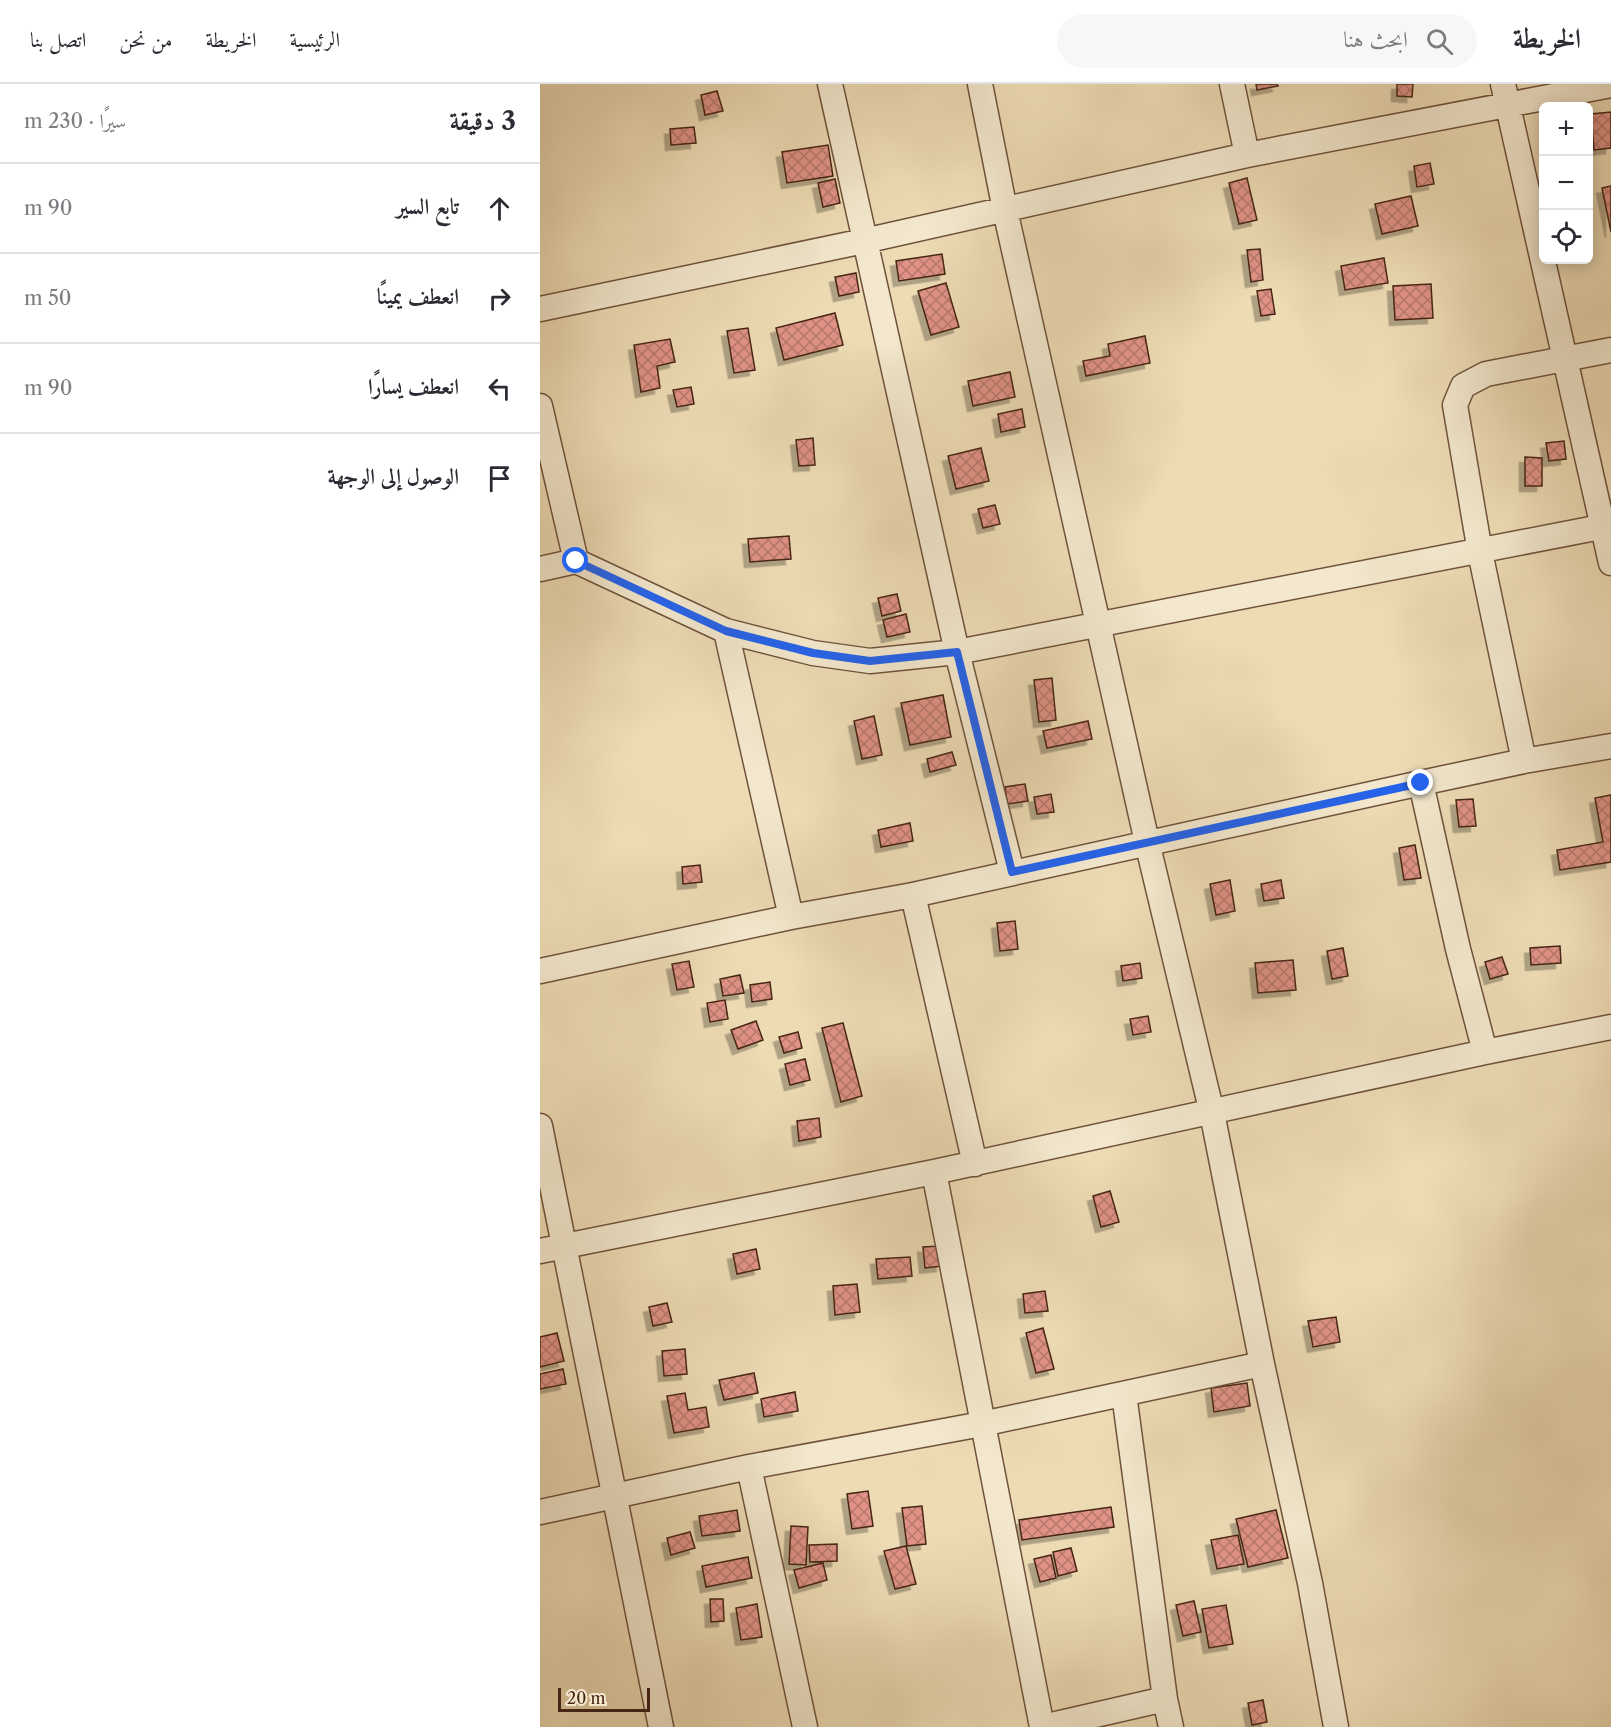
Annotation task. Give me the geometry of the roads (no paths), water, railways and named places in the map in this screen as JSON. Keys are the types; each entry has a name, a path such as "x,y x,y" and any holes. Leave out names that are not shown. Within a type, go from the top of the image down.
{"street":[{"path":"830,84 957,652 1012,872"},
{"path":"980,84 1005,210 1147,842 1212,1113 1262,1364 1310,1583 1336,1727"},
{"path":"1232,84 1247,155"},
{"path":"540,309 1005,210 1505,95 1611,85"},
{"path":"1505,95 1564,359 1607,526 1611,563"},
{"path":"1524,761 1480,552 1455,405 1463,386 1486,374 1611,350"},
{"path":"540,406 576,561"},
{"path":"540,569 576,561 726,631 813,653 870,661 957,652 1607,526"},
{"path":"726,631 791,917"},
{"path":"540,971 791,917 913,895 1524,761 1611,746"},
{"path":"1421,783 1458,949 1485,1052"},
{"path":"913,895 975,1164"},
{"path":"552,1249 975,1164 1485,1052 1611,1027"},
{"path":"540,1126 552,1249 615,1497 661,1727"},
{"path":"934,1172 1043,1727 1165,1700"},
{"path":"540,1512 749,1467 1124,1395 1262,1364"},
{"path":"1124,1395 1165,1700 1171,1727"},
{"path":"749,1467 805,1727"}]}
